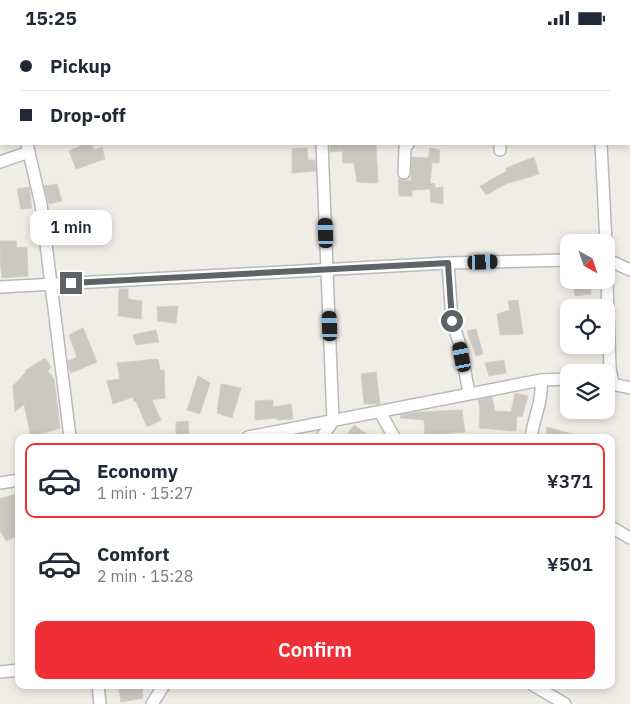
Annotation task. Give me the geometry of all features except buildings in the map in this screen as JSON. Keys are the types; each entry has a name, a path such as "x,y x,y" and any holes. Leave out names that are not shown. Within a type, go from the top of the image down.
{"street":[{"path":"322,145 334,421 324,434"},
{"path":"404,173 404,147 407,145"},
{"path":"600,145 605,234"},
{"path":"0,163 28,148 41,205 70,434"},
{"path":"0,287 448,263 560,260"},
{"path":"448,263 452,321 460,345 469,393"},
{"path":"615,263 630,270"},
{"path":"607,289 610,364"},
{"path":"264,434 469,393 541,380 560,379"},
{"path":"532,434 542,390 541,380"},
{"path":"615,384 630,388"},
{"path":"380,412 392,434"},
{"path":"0,483 15,481"},
{"path":"615,529 630,538"},
{"path":"0,672 15,670"},
{"path":"98,689 100,704"},
{"path":"152,704 161,689"},
{"path":"540,689 565,704"}],"route":[{"path":"71,283 448,263 452,321"}]}
